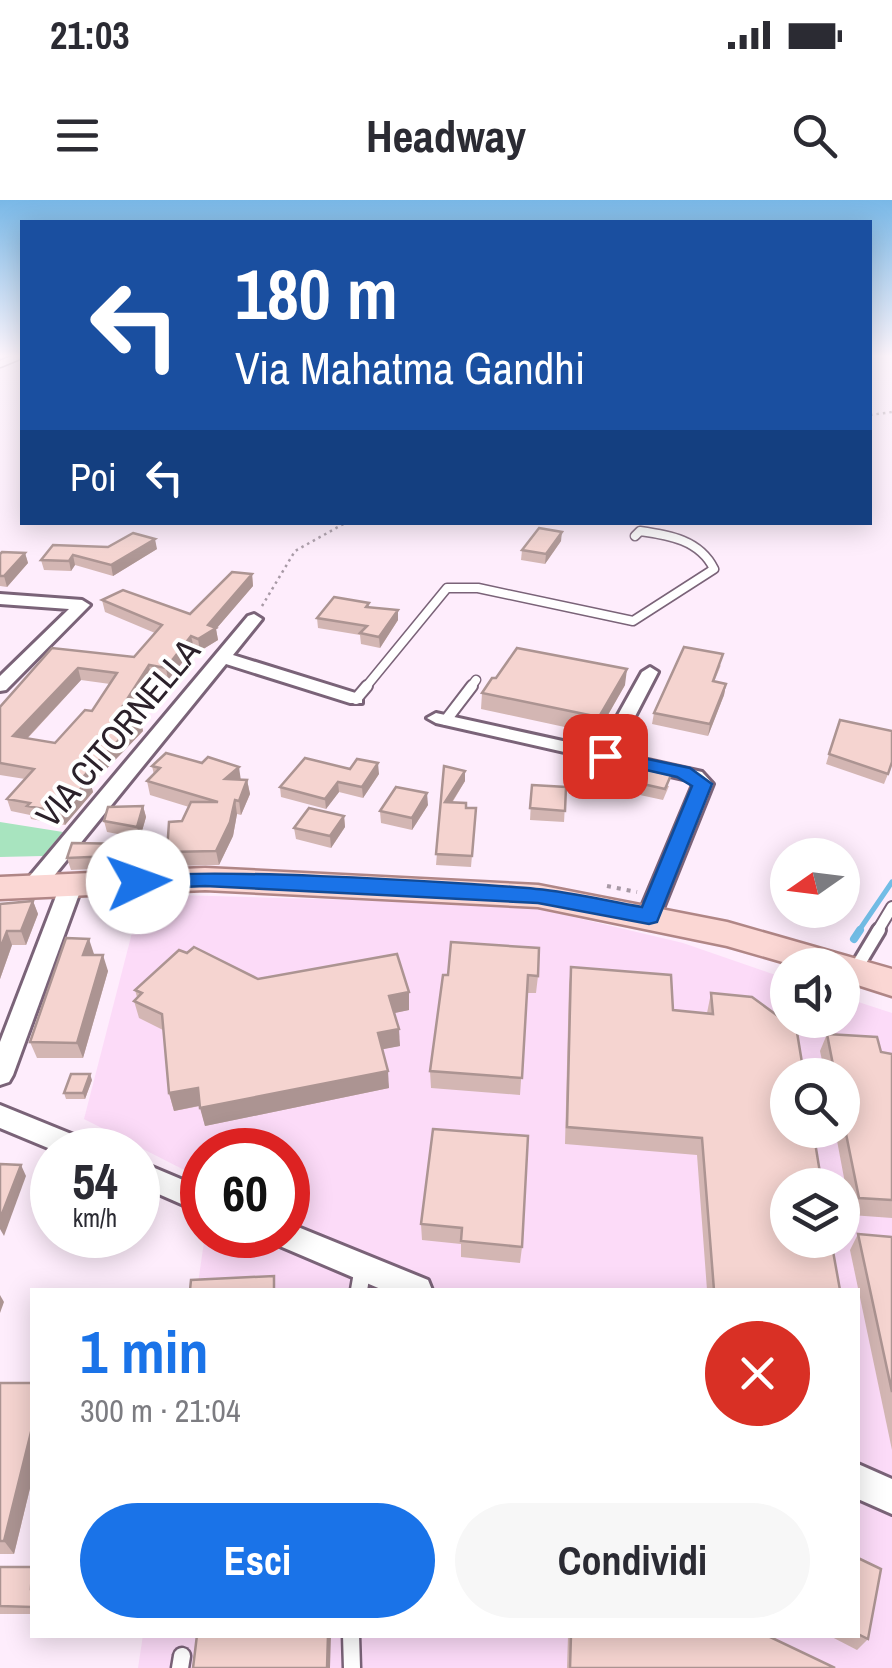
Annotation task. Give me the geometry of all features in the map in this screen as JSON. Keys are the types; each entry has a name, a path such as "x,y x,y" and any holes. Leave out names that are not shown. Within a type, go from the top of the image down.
{"main road":[{"path":"16,888 205,879 538,896 649,916 772,948"},
{"path":"860,972 892,983"}],"street":[{"path":"0,599 82,605 0,686"},
{"name":"VIA CITORNELLA","path":"16,888 254,619"},
{"path":"222,657 356,698"},
{"path":"605,756 650,672"},
{"path":"441,719 683,772 703,784 649,916"},
{"path":"0,1075 71,886"},
{"path":"0,1116 30,1128"},
{"path":"310,1249 361,1279 407,1288"},
{"path":"860,1482 892,1496"}],"lane":[{"path":"356,698 448,588 478,588 633,621 714,569 703,550 684,541 640,531 634,536"},
{"path":"441,719 476,680"},
{"path":"860,948 892,907"},
{"path":"351,1638 352,1668"}],"path":[{"path":"254,619 295,550 341,525"}],"shaded area":[{"path":"142,894 523,905 683,943 770,973 770,1038 860,1038 860,1003 892,1013 892,1668 138,1668 143,1638 860,1638 860,1288 197,1288 202,1258 310,1258 310,1128 180,1128 180,1168 160,1158 160,1128 102,1128 84,1119"}],"green space":[{"path":"0,822 63,832 43,856 0,857"}],"building":[{"path":"539,528 562,532 546,554 522,550"},
{"path":"133,533 155,539 111,565 73,555 69,561 41,560 53,545 108,547"},
{"path":"25,553 0,576 0,554"},
{"path":"232,572 252,574 208,625 216,628 198,639 191,636 166,668 149,665 117,715 140,718 82,778 89,779 61,812 7,799 34,769 0,763 0,707 52,648 134,657 162,625 102,600 123,590 190,614","holes":["78,668 117,673 92,711 85,710 55,743 13,736"]},
{"path":"334,597 369,603 366,607 398,610 379,637 360,633 367,626 317,618"},
{"path":"684,647 723,654 713,681 726,684 710,724 654,713"},
{"path":"517,648 627,669 599,717 482,693"},
{"path":"840,720 892,731 888,774 829,754"},
{"path":"166,753 202,763 208,757 239,767 225,779 247,780 216,851 167,852 169,822 182,821 191,802 218,802 147,781 160,768 152,766"},
{"path":"305,758 350,769 357,759 378,763 362,787 338,782 325,799 280,787"},
{"path":"593,758 671,775 665,789 590,772"},
{"path":"444,766 465,771 445,802 466,803 466,808 476,808 472,856 436,854"},
{"path":"532,785 566,787 565,811 530,808"},
{"path":"396,787 427,793 412,818 380,811"},
{"path":"143,806 137,827 104,821 108,807"},
{"path":"309,808 344,816 330,836 294,828"},
{"path":"72,843 136,844 136,855 67,858"},
{"path":"33,901 21,931 7,931 0,949 0,904"},
{"path":"66,938 89,939 83,955 103,955 77,1043 30,1042"},
{"path":"451,942 539,948 538,976 528,975 522,1078 430,1071"},
{"path":"194,947 258,979 397,954 409,992 389,996 399,1029 378,1033 388,1071 200,1108 198,1088 169,1093 162,1014 134,1001 142,993 135,990 179,950 187,953"},
{"path":"571,967 671,975 673,1010 713,1014 711,993 752,997 770,1010 770,1038 798,1038 801,1058 770,1058 770,1148 816,1148 819,1168 770,1168 770,1258 834,1258 840,1288 714,1288 702,1138 567,1127"},
{"path":"877,1037 881,1052 892,1054 892,1200 860,1198 860,1168 853,1168 849,1148 860,1148 860,1058 832,1058 828,1038"},
{"path":"71,1074 90,1074 83,1093 64,1093"},
{"path":"433,1129 528,1136 522,1247 461,1241 462,1228 421,1224"},
{"path":"0,1164 21,1165 0,1219"},
{"path":"860,1234 892,1237 892,1392 860,1243"},
{"path":"274,1276 274,1288 190,1288 191,1280"},
{"path":"0,1383 30,1383 30,1436 4,1541 0,1541"},
{"path":"860,1559 881,1569 868,1639 860,1635"},
{"path":"0,1567 30,1567 30,1607 0,1606"},
{"path":"197,1638 328,1638 327,1668 193,1668"},
{"path":"571,1638 772,1638 835,1668 570,1668"}],"waterway":[{"path":"858,932 892,882"},
{"path":"854,939 860,930"}],"route":[{"path":"138,882 205,879 538,896 649,916 703,784 683,772 605,756"}]}
